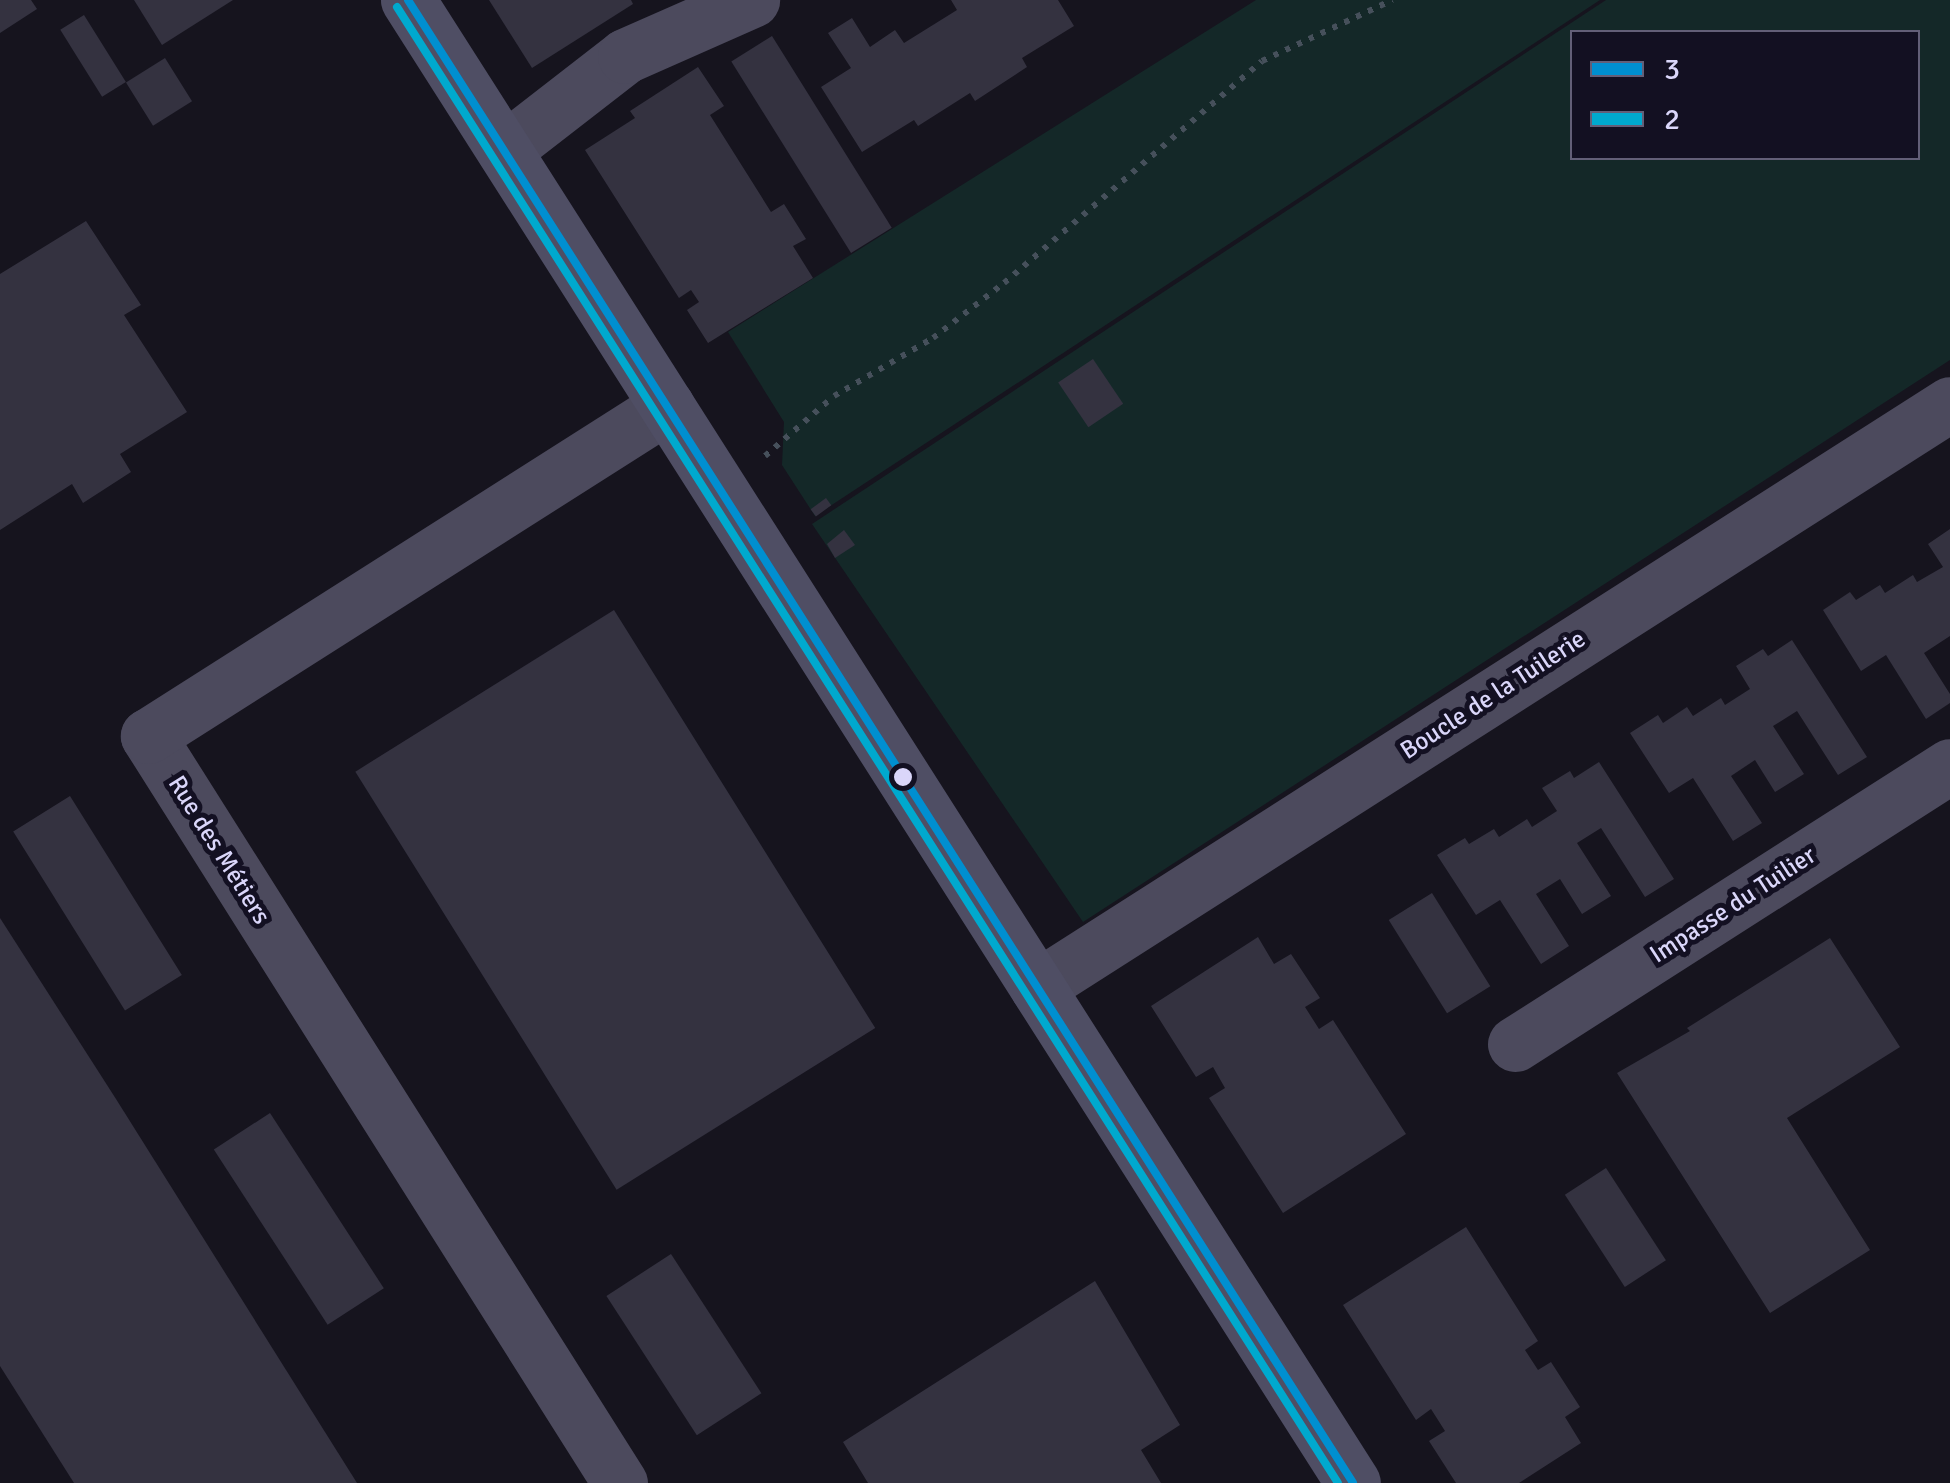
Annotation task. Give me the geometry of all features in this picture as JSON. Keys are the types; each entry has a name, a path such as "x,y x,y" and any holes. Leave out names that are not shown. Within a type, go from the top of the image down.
{"main road":[{"path":"408,0 1352,1483"}],"street":[{"path":"504,150 625,56 752,0"},
{"name":"Boucle de la Tuilerie","path":"1036,987 1950,404"},
{"name":"Rue des Métiers","path":"620,1483 148,736 667,406"},
{"name":"Impasse du Tuilier","path":"1515,1044 1950,766"}],"path":[{"path":"718,487 783,445 834,396 933,338 1004,283 1262,62 1392,0"}],"green space":[{"path":"1256,0 1600,0 815,516 782,465 784,422 728,332"},
{"path":"1606,0 1950,0 1950,360 1083,922 812,524"}],"building":[{"path":"0,0 31,0 37,9 0,33"},
{"path":"134,0 233,0 162,45"},
{"path":"489,0 631,0 633,4 532,68"},
{"path":"951,0 1058,0 1074,26 1022,58 1027,67 975,101 970,93 918,126 914,120 862,152 821,87 851,68 828,33 852,18 870,47 895,30 904,43 957,10"},
{"path":"84,15 126,82 102,97 60,30"},
{"path":"772,36 892,228 851,253 731,61"},
{"path":"165,58 192,101 153,126 126,82"},
{"path":"698,67 724,106 710,115 771,212 784,204 806,239 793,246 813,278 708,343 687,310 699,302 691,290 679,298 585,150 635,118 630,111"},
{"path":"86,221 141,305 124,315 187,412 120,454 131,472 83,503 72,484 0,530 0,274"},
{"path":"1093,359 1123,404 1088,427 1058,382"},
{"path":"826,498 831,505 816,516 811,509"},
{"path":"1950,529 1950,636 1924,653 1950,694 1950,703 1926,719 1886,655 1861,671 1823,610 1850,592 1856,600 1880,585 1885,593 1913,575 1917,582 1943,567 1928,544"},
{"path":"844,530 855,545 835,558 827,544"},
{"path":"614,610 875,1028 617,1190 355,772"},
{"path":"1792,640 1867,757 1838,775 1797,711 1773,726 1804,774 1775,792 1755,760 1731,776 1762,823 1733,841 1693,778 1669,793 1630,733 1658,715 1663,723 1687,707 1693,716 1721,698 1725,705 1750,689 1736,666 1763,649 1768,656"},
{"path":"1599,762 1674,879 1645,897 1601,828 1577,843 1611,896 1582,914 1560,879 1536,894 1569,946 1541,964 1500,900 1476,915 1437,855 1465,838 1469,844 1494,829 1499,837 1527,819 1532,827 1557,811 1542,788 1570,771 1574,778"},
{"path":"70,796 182,975 125,1010 13,832"},
{"path":"1432,893 1490,986 1447,1013 1389,920"},
{"path":"0,918 357,1483 74,1483 0,1366"},
{"path":"1258,937 1274,964 1291,954 1320,998 1305,1007 1319,1029 1333,1020 1406,1134 1283,1213 1209,1098 1225,1088 1213,1067 1196,1077 1151,1006"},
{"path":"1830,938 1900,1047 1787,1118 1870,1250 1770,1313 1617,1073 1690,1031 1687,1028"},
{"path":"270,1113 384,1288 328,1325 214,1149"},
{"path":"1606,1168 1666,1260 1625,1287 1565,1195"},
{"path":"1466,1227 1538,1341 1525,1350 1538,1370 1551,1362 1580,1407 1565,1417 1581,1443 1519,1483 1456,1483 1429,1441 1445,1431 1431,1409 1416,1420 1343,1305"},
{"path":"671,1254 761,1393 697,1435 606,1296"},
{"path":"1095,1281 1180,1425 1141,1450 1161,1483 868,1483 843,1442"}],"transit line":[{"name":"3","path":"408,0 1353,1483"},
{"name":"2","path":"397,7 1338,1483"}]}
